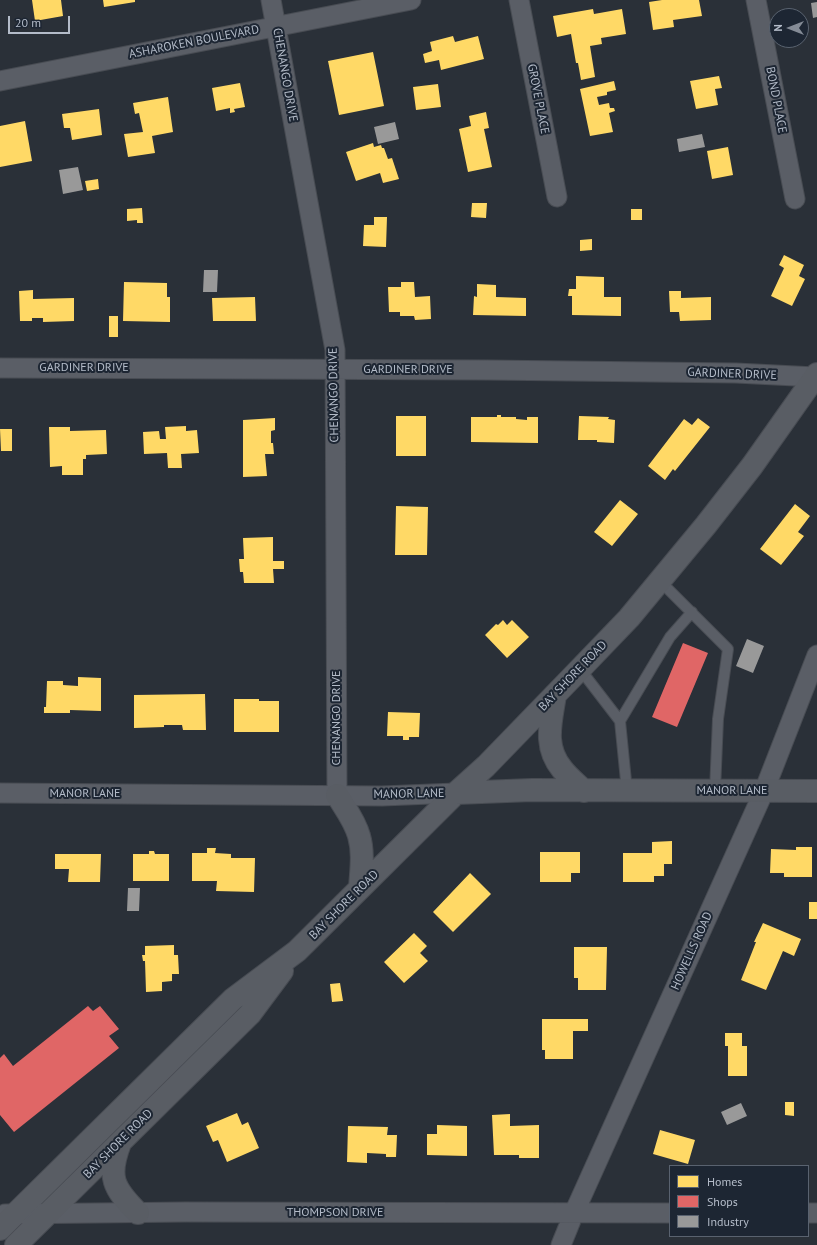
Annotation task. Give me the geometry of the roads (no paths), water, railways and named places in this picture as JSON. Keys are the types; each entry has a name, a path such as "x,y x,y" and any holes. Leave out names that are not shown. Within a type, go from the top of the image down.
{"main road":[{"name":"BAY SHORE ROAD","path":"0,1229 8,1214 233,999 297,951 456,793 486,766 629,618 752,466 816,376"},
{"path":"555,695 549,734 551,751 563,770 584,791"},
{"name":"MANOR LANE","path":"456,793 532,790 817,791"},
{"path":"337,795 359,834 362,854 360,888"},
{"name":"BAY SHORE ROAD","path":"16,1245 250,1014 297,951"},
{"path":"120,1143 114,1157 113,1175 116,1187 120,1194 138,1213"}],"street":[{"name":"CHENANGO DRIVE","path":"271,0 335,350 337,795"},
{"name":"ASHAROKEN BOULEVARD","path":"0,81 411,0"},
{"name":"GROVE PLACE","path":"519,0 557,197"},
{"name":"BOND PLACE","path":"756,0 795,199"},
{"name":"GARDINER DRIVE","path":"0,368 495,370 736,373 816,376"},
{"name":"HOWELLS ROAD","path":"562,1245 574,1214 764,791 817,656"},
{"name":"MANOR LANE","path":"0,793 414,795 456,793"},
{"name":"THOMPSON DRIVE","path":"8,1214 669,1213"}],"lane":[{"path":"660,581 728,649 718,719 715,791"},
{"path":"620,721 670,637 692,612"},
{"path":"580,669 620,721 627,791"}]}
